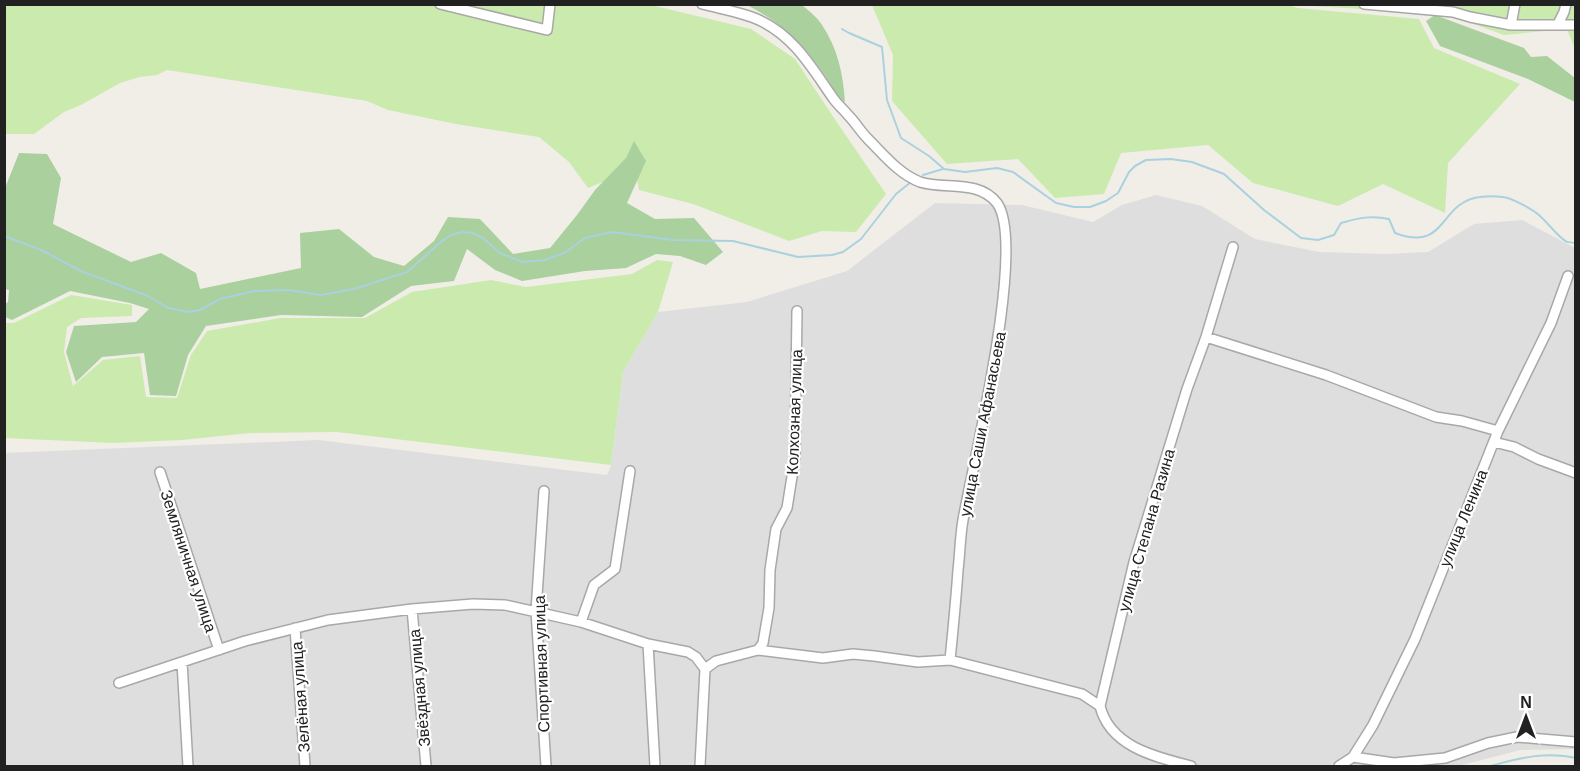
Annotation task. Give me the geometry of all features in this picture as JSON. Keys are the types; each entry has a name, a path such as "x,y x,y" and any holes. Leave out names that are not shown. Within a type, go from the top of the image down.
{"street":[{"path":"440,4 547,30 550,4"},
{"name":"улица Саши Афанасьева","path":"702,4 748,15 776,30 793,43 857,128 902,173 921,182 966,187 987,194 997,204 1003,216 1006,245 1001,321 963,522 950,660"},
{"path":"1364,4 1455,8 1470,17 1511,25 1575,25"},
{"path":"1511,25 1515,4"},
{"path":"1558,24 1566,4"},
{"name":"улица Степана Разина","path":"1100,706 1134,562 1233,247"},
{"name":"улица Ленина","path":"1353,757 1373,726 1415,639 1498,431 1551,323 1568,276"},
{"name":"Колхозная улица","path":"758,650 763,643 769,608 770,570 776,529 787,508 795,458 797,311"},
{"path":"1206,337 1326,375 1436,417 1498,431"},
{"path":"1494,442 1514,447 1575,473"},
{"path":"581,622 594,585 615,569 630,471"},
{"name":"Земляничная улица","path":"160,472 219,650"},
{"name":"Спортивная улица","path":"544,490 537,611 546,766"},
{"path":"119,683 245,641 328,620 412,609 505,604 581,622 648,644 688,652 696,657 705,669 700,766"},
{"name":"Звёздная улица","path":"412,609 426,766"},
{"name":"Зелёная улица","path":"295,628 305,766"},
{"path":"648,644 655,766"},
{"path":"705,669 716,661 758,650 823,658 853,654 918,662 950,660 1082,694 1100,706 1108,724 1119,738 1142,751 1191,766"},
{"path":"182,662 188,766"},
{"path":"1339,766 1353,757 1394,763 1445,758 1488,743 1517,737 1575,742"}],"shaded area":[{"path":"1156,195 1202,206 1255,239 1319,252 1385,254 1428,252 1474,224 1522,220 1575,248 1575,749 1520,750 1459,766 5,766 4,453 318,440 607,475 611,465 623,372 658,312 747,302 847,271 935,203 1022,205 1093,222 1122,205"}],"green space":[{"path":"5,5 651,5 751,29 795,59 886,194 856,232 822,231 789,241 693,204 639,190 635,169 588,188 569,162 539,137 456,124 388,110 367,101 167,70 157,75 120,83 64,112 34,134 5,134"},
{"path":"747,5 802,5 815,17 828,34 836,53 845,102 838,96 798,42 770,18"},
{"path":"872,5 1288,5 1298,8 1419,19 1434,48 1520,84 1448,163 1445,213 1383,184 1338,206 1253,183 1208,145 1121,153 1104,194 1055,198 1018,159 947,164 892,101 893,55"},
{"path":"1296,5 1575,5 1575,49 1567,29 1504,35 1446,14"},
{"path":"1435,15 1524,48 1531,57 1547,56 1575,78 1575,102 1528,79 1440,46 1426,21"},
{"path":"634,141 646,161 627,203 655,219 694,218 723,252 706,265 680,256 656,254 626,268 585,271 522,281 495,270 467,249 454,281 411,286 362,317 281,315 206,326 188,355 176,396 150,395 144,353 102,357 76,382 66,352 74,326 136,322 149,309 70,291 12,320 5,317 5,304 8,302 9,290 4,289 5,188 19,153 47,154 61,178 53,224 131,262 161,253 196,273 200,289 301,268 300,233 339,229 374,257 404,266 434,241 448,217 480,219 513,254 550,248 595,190 626,158"},
{"path":"657,260 673,262 658,312 623,372 611,465 337,432 250,433 182,440 112,443 5,438 5,323 14,323 71,295 132,305 132,316 81,318 67,327 64,352 73,386 103,360 140,356 146,397 177,398 191,355 207,331 280,318 365,318 412,292 491,280 526,287 632,274"}],"waterway":[{"path":"842,29 882,47 887,100 901,138 944,169 965,172 997,168 1013,172 1056,203 1074,207 1090,207 1106,201 1118,193 1129,172 1135,166 1146,160 1171,159 1192,162 1224,174 1264,210 1301,238 1318,240 1334,235 1341,223 1371,217 1389,219 1395,233 1425,237 1434,232 1456,208 1466,201 1494,196 1507,198 1528,208 1540,216 1564,240 1576,243"},
{"path":"923,175 943,169"},
{"path":"4,236 41,250 83,272 148,296 168,308 189,312 200,310 220,299 254,291 288,290 321,295 354,289 407,272 442,241 462,232 473,233 483,238 500,253 522,262 545,260 566,252 585,238 612,232 673,240 733,241 798,257 832,255 843,252 861,239 896,194 911,182"},
{"path":"1491,766 1544,755 1576,758"}]}
